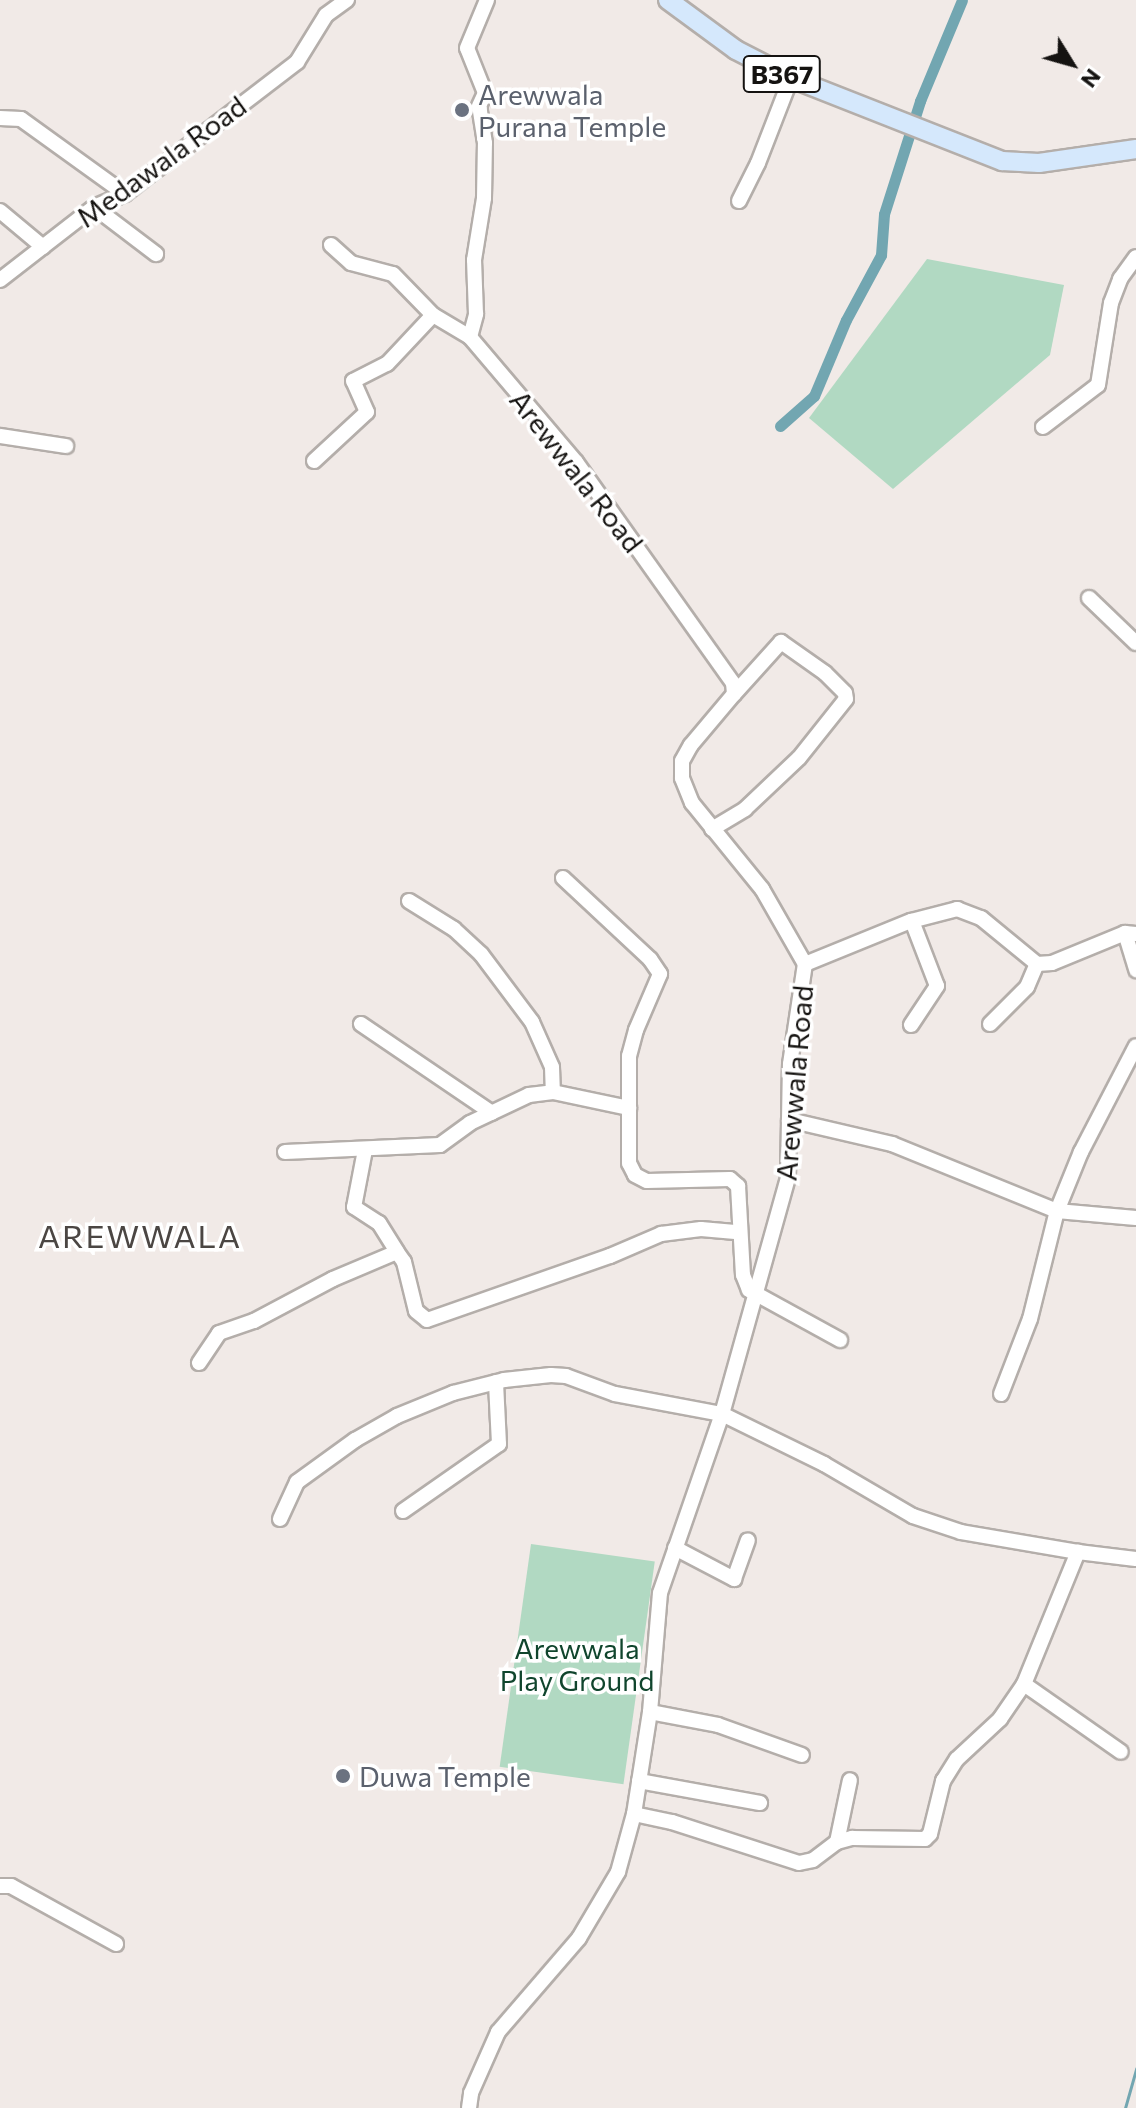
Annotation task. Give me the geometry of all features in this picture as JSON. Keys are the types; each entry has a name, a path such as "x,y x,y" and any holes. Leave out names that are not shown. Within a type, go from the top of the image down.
{"main road":[{"name":"B367","path":"668,0 736,50 791,78 1002,161 1019,164 1136,149"}],"street":[{"name":"Medawala Road","path":"0,280 94,207 125,194 297,62 326,15 347,0"},
{"path":"470,337 476,314 474,260 484,198 485,143 479,106 485,93 467,48 487,0"},
{"path":"739,201 758,163 791,78"},
{"path":"0,118 21,119 125,194"},
{"path":"94,207 156,254"},
{"path":"0,211 43,247"},
{"name":"Arewwala Road","path":"331,245 351,263 393,274 433,315 470,337 576,462 733,683 734,694 691,745 682,761 682,778 688,795 712,829 762,889 805,964 790,1064 788,1177 722,1414 660,1593 650,1712 634,1814 618,1872 579,1938 498,2032 471,2093 469,2108"},
{"path":"1043,427 1098,385 1111,303 1120,279 1136,257"},
{"path":"314,461 367,412 353,381 387,364 433,315"},
{"path":"0,436 66,446"},
{"path":"1089,598 1136,643"},
{"path":"712,829 745,809 799,758 846,699 845,693 825,673 781,642 734,694"},
{"path":"563,878 650,959 660,974 636,1030 629,1056 629,1163 635,1175 647,1181 730,1179 738,1186 738,1232 743,1275 756,1297 840,1340"},
{"path":"409,901 454,929 481,954 524,1010 552,1067 553,1092"},
{"path":"805,964 912,921 957,909 981,918 1037,964 1052,963 1130,934 1136,970"},
{"path":"911,1025 937,986 912,921"},
{"path":"990,1024 1027,987 1037,964"},
{"path":"361,1024 492,1113"},
{"path":"1001,1394 1030,1319 1057,1211 1081,1152 1136,1046"},
{"path":"285,1152 440,1145 492,1113 529,1095 553,1092 629,1108"},
{"path":"789,1120 892,1144 1057,1211 1136,1218"},
{"path":"365,1150 354,1207 379,1223 404,1262 416,1311 427,1320 610,1256 661,1234 701,1229 738,1232"},
{"path":"199,1363 219,1333 254,1321 333,1279 397,1252"},
{"path":"280,1519 297,1482 355,1440 397,1416 439,1399 496,1382 566,1376 615,1394 722,1414 824,1464 913,1516 961,1532 1136,1559"},
{"path":"403,1511 499,1444 496,1382"},
{"path":"675,1548 734,1579 748,1540"},
{"path":"634,1814 672,1822 799,1863 813,1860 837,1842 852,1838 925,1839 930,1834 943,1781 957,1759 1000,1719 1024,1684 1078,1552"},
{"path":"1024,1684 1121,1752"},
{"path":"650,1712 718,1725 802,1755"},
{"path":"837,1842 850,1780"},
{"path":"639,1781 760,1803"},
{"path":"0,1886 11,1886 116,1944"}],"green space":[{"path":"927,259 1064,285 1050,355 893,489 809,418"},
{"name":"Arewwala Play Ground","path":"531,1544 655,1561 623,1784 500,1767"}],"waterway":[{"path":"780,426 814,396 846,320 881,255 884,214 920,101 962,0"},
{"path":"1125,2108 1136,2069"}],"place":[{"name":"Arewwala Purana Temple","path":"462,110"},
{"name":"Duwa Temple","path":"343,1776"}],"district":[{"name":"AREWWALA","path":"140,1235"}]}
